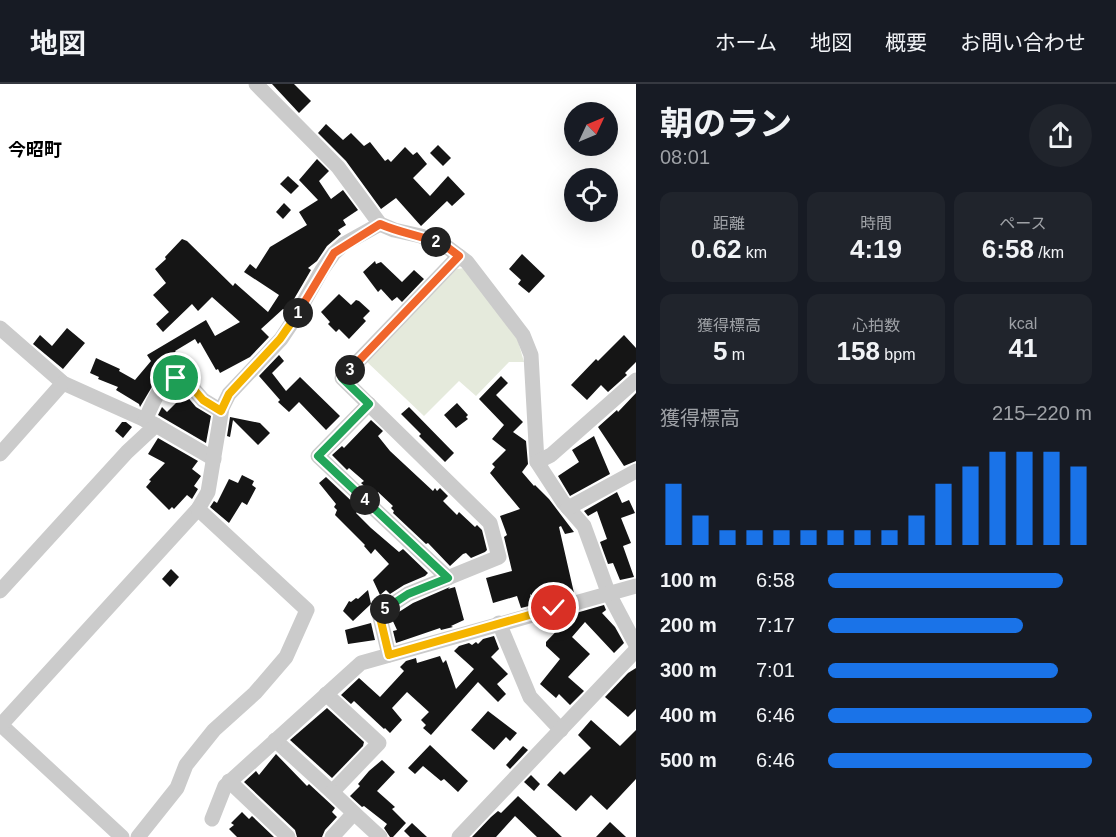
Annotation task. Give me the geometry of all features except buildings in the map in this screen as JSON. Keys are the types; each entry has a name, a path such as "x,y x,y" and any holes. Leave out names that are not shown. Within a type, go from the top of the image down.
{"street":[{"path":"256,84 338,166 380,224 394,230 421,236 447,247 467,262 523,335 531,355 537,462 568,508 584,526 608,592 636,645"},
{"path":"122,837 1,725 198,509 208,492 221,411 229,394 280,339 334,253 380,224"},
{"path":"389,655 379,613 408,594 498,556 490,523 342,378 459,256"},
{"path":"0,328 63,383 150,422 214,459"},
{"path":"0,591 128,452 150,422 161,386 183,377 203,400 221,411"},
{"path":"537,462 550,455 636,380"},
{"path":"0,454 63,383"},
{"path":"369,404 318,456 448,578"},
{"path":"568,508 636,471"},
{"path":"138,837 177,788 186,765 214,730 255,693 286,657 308,610 198,509"},
{"path":"213,819 229,781 361,663 636,586"},
{"path":"500,623 530,697 561,730"},
{"path":"459,837 636,650"},
{"path":"326,694 379,743 332,792"},
{"path":"275,740 380,837"},
{"path":"229,781 288,837"},
{"path":"332,837 354,813"}],"shaded area":[{"path":"465,268 516,334 524,362 509,362 476,396 459,381 424,416 366,361 457,269"}],"district":[{"name":"今昭町","path":"35,150"}],"route":[{"path":"176,378 183,377 203,400 221,411 229,394 280,339 293,321 334,253 344,244 380,224 394,230 421,236 447,247 459,256 342,378 369,404 318,456 448,578 408,594 379,613 389,655 554,608"}]}
